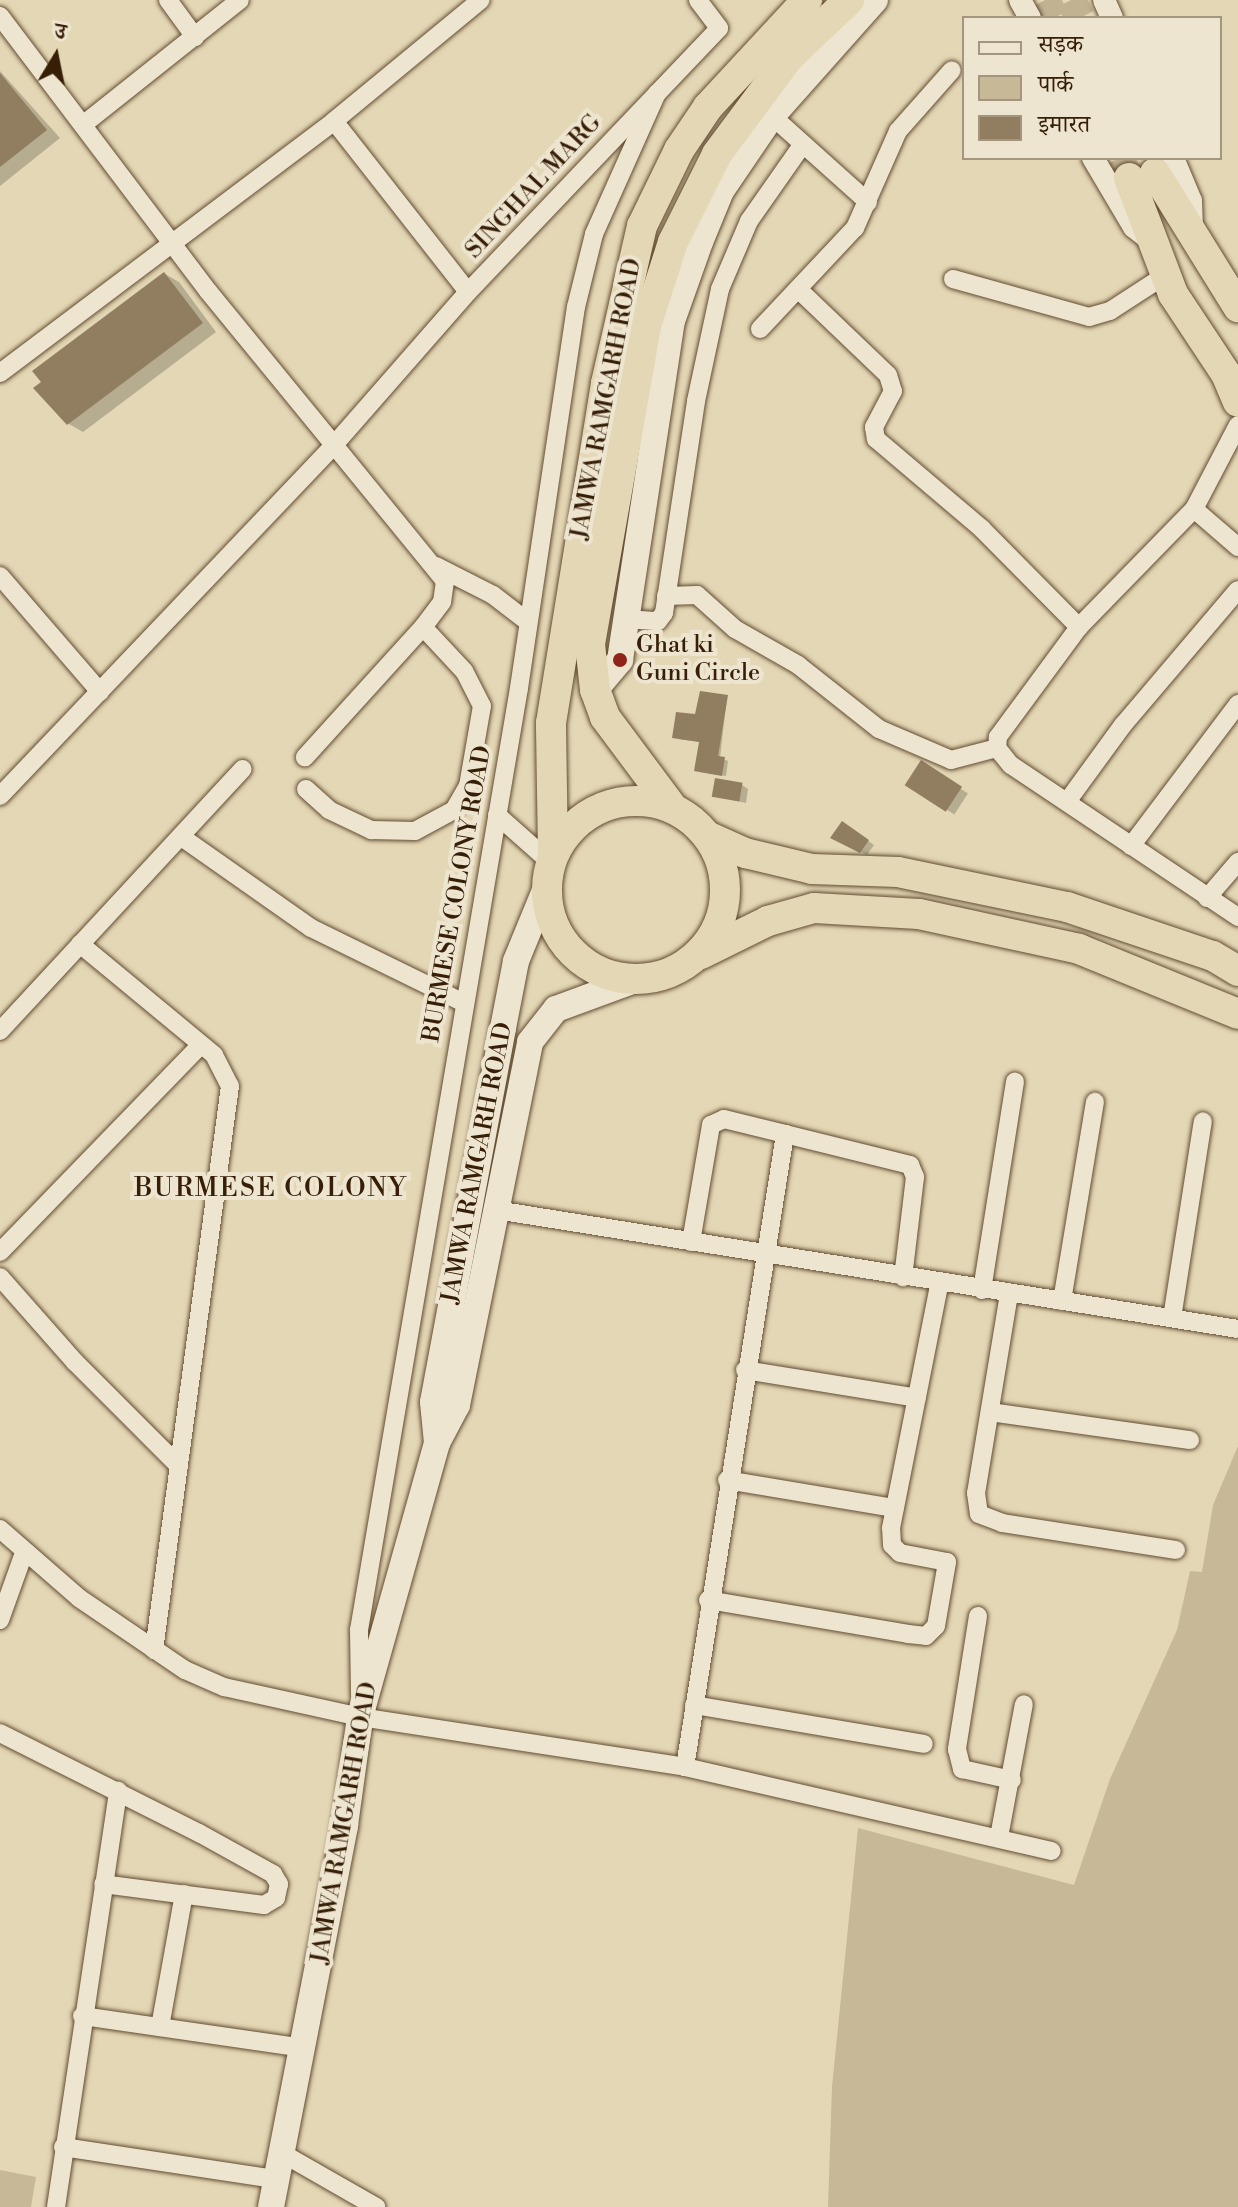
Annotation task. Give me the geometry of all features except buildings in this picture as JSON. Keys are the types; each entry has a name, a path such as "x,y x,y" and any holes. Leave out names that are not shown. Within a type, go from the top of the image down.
{"highway":[{"name":"JAMWA RAMGARH ROAD","path":"550,868 551,723 606,383 642,226 671,163 708,107 807,0"},
{"path":"849,0 763,88 717,154 673,242 632,390 590,644 595,690 605,717 672,807 707,836 745,853 812,869 898,872 1067,907 1213,956 1238,971"},
{"path":"1152,170 1163,260 1173,294 1234,382"},
{"path":"1152,170 1238,307"},
{"path":"672,807 638,802 603,806 573,825 550,868 549,923 571,955 597,972 635,980 669,974 699,954 768,921 814,908 919,914 1079,949 1238,1014"},
{"path":"699,954 719,926 727,892 720,857 707,836"}],"main road":[{"path":"595,690 620,660 672,321 721,191 772,116 875,0"},
{"name":"JAMWA RAMGARH ROAD","path":"437,1443 433,1402 505,1015 516,961 550,868"},
{"name":"JAMWA RAMGARH ROAD","path":"271,2207 304,2048 360,1717 437,1443 457,1405 530,1042 540,1025 556,1009 635,980"}],"street":[{"path":"168,0 195,37"},
{"path":"84,124 240,0"},
{"path":"0,373 334,121 481,0"},
{"name":"SINGHAL MARG","path":"334,121 468,292 719,28 698,0"},
{"path":"0,16 173,243 445,581 442,602 423,627 305,757"},
{"path":"760,329 855,228 898,131 952,70"},
{"name":"BURMESE COLONY ROAD","path":"360,1717 359,1630 497,815 576,307 594,234 657,93"},
{"path":"772,116 868,202"},
{"path":"626,619 658,621 666,596 696,401 720,289 749,221 803,144"},
{"path":"953,279 1089,317 1110,311 1163,260 1134,227 1094,160"},
{"path":"798,289 888,375 893,391 874,427 876,439 982,529 1079,627"},
{"path":"0,796 334,445 468,292"},
{"path":"1238,425 1194,509 1079,627 998,737 997,748 1011,765 1069,799 1131,846 1238,917"},
{"path":"1194,509 1238,547"},
{"path":"436,566 493,595 528,622"},
{"path":"0,576 100,692"},
{"path":"1069,799 1123,725 1238,590"},
{"path":"666,596 697,595 735,629 798,665 879,729 951,760 997,748"},
{"path":"306,789 329,810 371,830 415,831 454,810 468,786 482,706 464,671 423,627"},
{"path":"1131,846 1238,704"},
{"path":"3,1021 183,838 243,769"},
{"path":"497,815 550,868"},
{"path":"183,838 311,928 464,1003"},
{"path":"1207,898 1238,862"},
{"path":"80,944 223,1066 230,1086 154,1650"},
{"path":"0,1252 199,1047"},
{"path":"982,1290 1015,1082"},
{"path":"1062,1301 1095,1102"},
{"path":"691,1242 711,1125 724,1119 910,1165 915,1177 903,1277"},
{"path":"1172,1318 1203,1121"},
{"path":"685,1767 708,1600 785,1134"},
{"path":"496,1210 764,1252 939,1285 1238,1329"},
{"path":"0,1277 75,1362 179,1466"},
{"path":"708,1600 926,1636 936,1626 948,1568 943,1559 900,1553 892,1545 895,1508 939,1285"},
{"path":"1009,1294 976,1493 979,1514 1002,1523 1176,1550"},
{"path":"745,1370 917,1398"},
{"path":"990,1412 1190,1440"},
{"path":"727,1480 895,1508"},
{"path":"0,1529 24,1553 154,1650 224,1687 360,1717 685,1767 1052,1851"},
{"path":"0,1620 24,1553"},
{"path":"978,1616 957,1749 962,1769 1012,1780"},
{"path":"999,1837 1024,1704"},
{"path":"694,1705 924,1744"},
{"path":"0,1733 118,1791 273,1874 279,1884 276,1898 264,1905 103,1884"},
{"path":"56,2207 82,2016 118,1791"},
{"path":"160,2027 184,1894"},
{"path":"82,2016 304,2048"},
{"path":"63,2147 275,2179"},
{"path":"280,2152 376,2207"}],"green space":[{"path":"1238,1446 1238,2207 828,2207 832,2087 858,1828 1074,1885 1110,1779 1177,1630 1190,1571 1202,1572 1213,1505"},
{"path":"0,2170 36,2177 31,2207 0,2207"}],"tunnel":[{"path":"1045,0 1053,16"},
{"path":"1071,0 1079,16"},
{"path":"1120,160 1129,178"}],"place":[{"name":"Ghat ki Guni Circle","path":"620,660"}],"district":[{"name":"BURMESE COLONY","path":"271,1189"}]}
